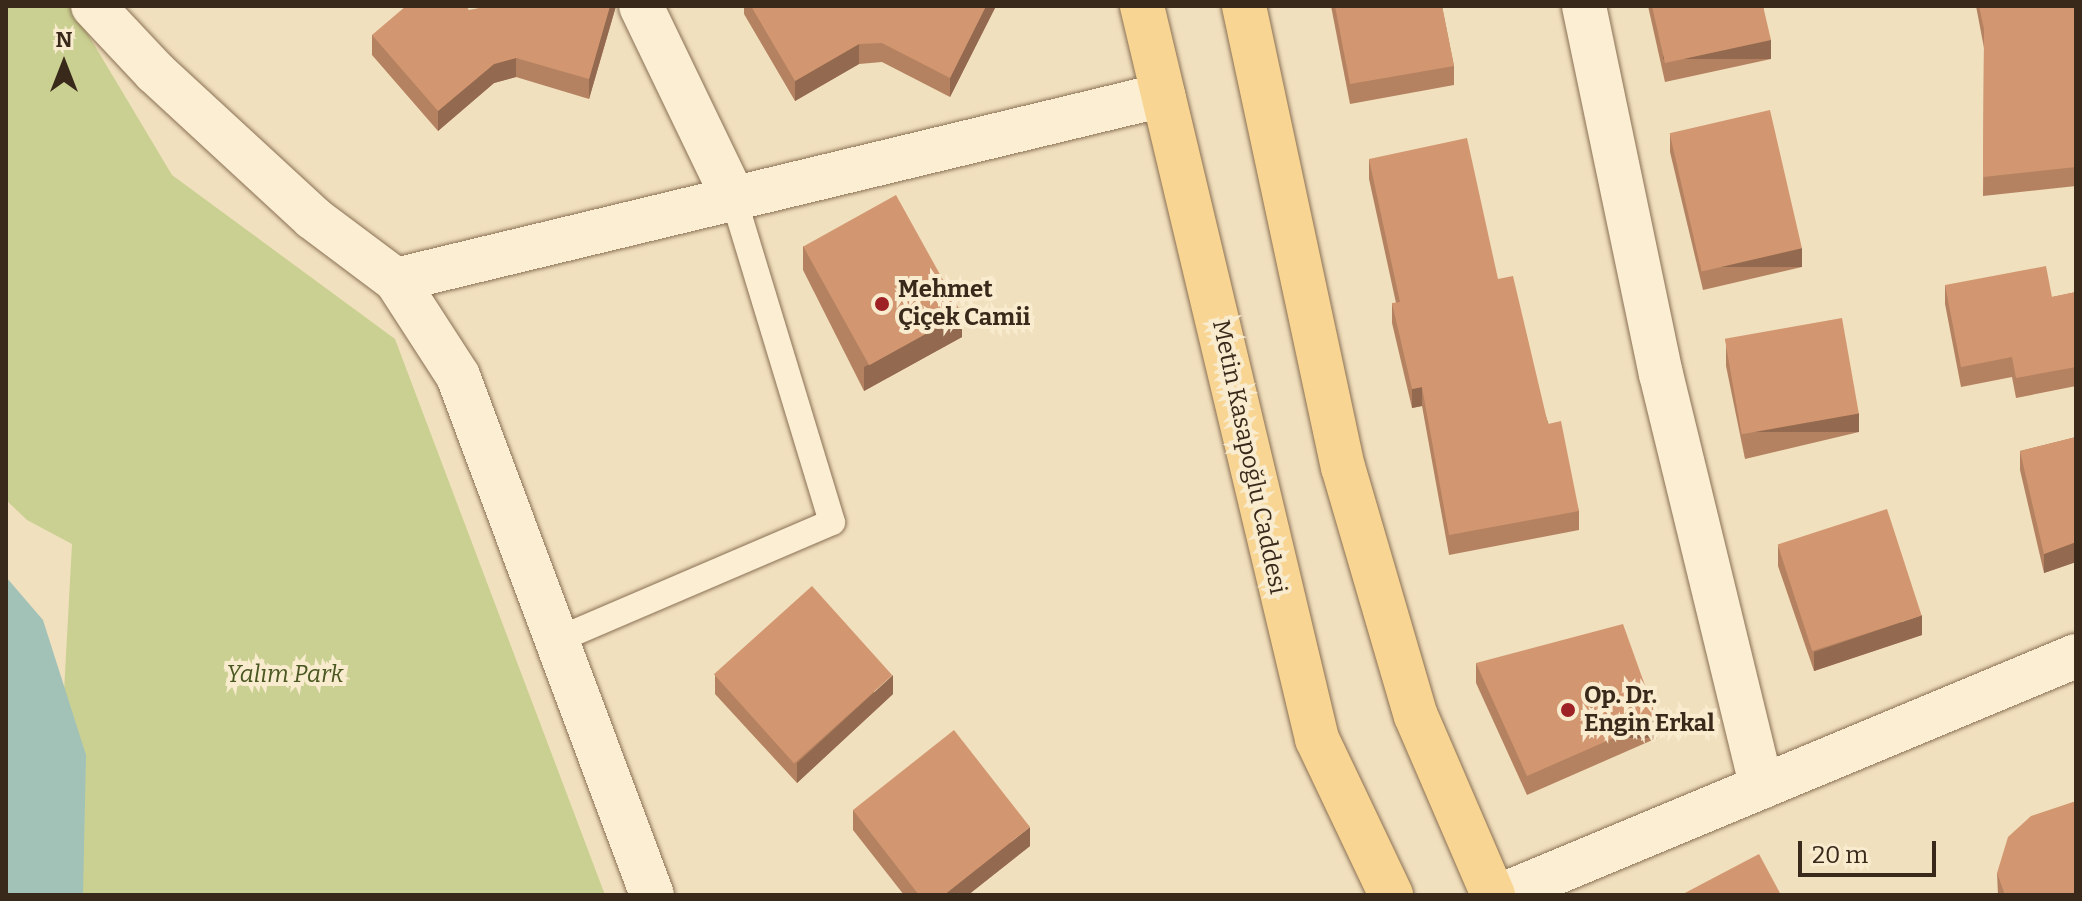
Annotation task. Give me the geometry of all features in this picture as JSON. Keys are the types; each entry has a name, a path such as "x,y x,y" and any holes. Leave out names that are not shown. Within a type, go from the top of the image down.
{"main road":[{"name":"Metin Kasapoğlu Caddesi","path":"1142,6 1317,739 1391,895"},
{"path":"1244,6 1343,467 1416,716 1493,895"}],"street":[{"path":"93,6 155,72 313,218 396,280 458,376 652,895"},
{"path":"641,6 734,199"},
{"path":"1584,6 1661,374 1762,787"},
{"path":"396,280 1163,95"},
{"path":"1502,895 2076,656"}],"lane":[{"path":"557,640 832,522 734,199"}],"green space":[{"name":"Yalım Park","path":"6,6 71,6 172,175 395,339 605,895 53,895 72,544 27,520 6,500"}],"water":[{"path":"6,577 43,620 86,755 83,895 6,895"}],"building":[{"path":"406,6 466,6 469,10 489,6 610,6 589,79 516,58 494,64 438,111 372,35"},
{"path":"751,6 986,6 950,78 882,43 859,44 795,81"},
{"path":"1335,6 1442,6 1454,66 1350,84"},
{"path":"1652,6 1763,6 1771,40 1665,63"},
{"path":"1979,6 2076,6 2076,167 1983,177 1984,29"},
{"path":"1770,110 1802,248 1702,272 1670,133"},
{"path":"1467,138 1498,279 1513,276 1548,424 1561,421 1579,511 1449,535 1422,387 1412,389 1392,303 1400,302 1369,159"},
{"name":"Mehmet Çiçek Camii","path":"896,195 962,314 869,365 803,246"},
{"path":"2046,266 2052,297 2076,292 2076,367 2016,378 2012,357 1961,367 1945,285"},
{"path":"1842,318 1859,414 1742,434 1725,339"},
{"path":"2076,437 2076,542 2044,554 2020,451"},
{"path":"1887,509 1922,616 1812,651 1778,545"},
{"path":"812,586 892,675 794,764 714,674"},
{"name":"Op. Dr. Engin Erkal","path":"1623,624 1657,719 1527,776 1476,663"},
{"path":"954,730 1030,827 944,895 919,895 853,810"},
{"path":"2076,801 2076,895 2005,895 1997,873 2008,837 2031,816"},
{"path":"1759,854 1781,895 1681,895"}],"place":[{"name":"Mehmet Çiçek Camii","path":"882,304"},
{"name":"Op. Dr. Engin Erkal","path":"1568,710"}]}
